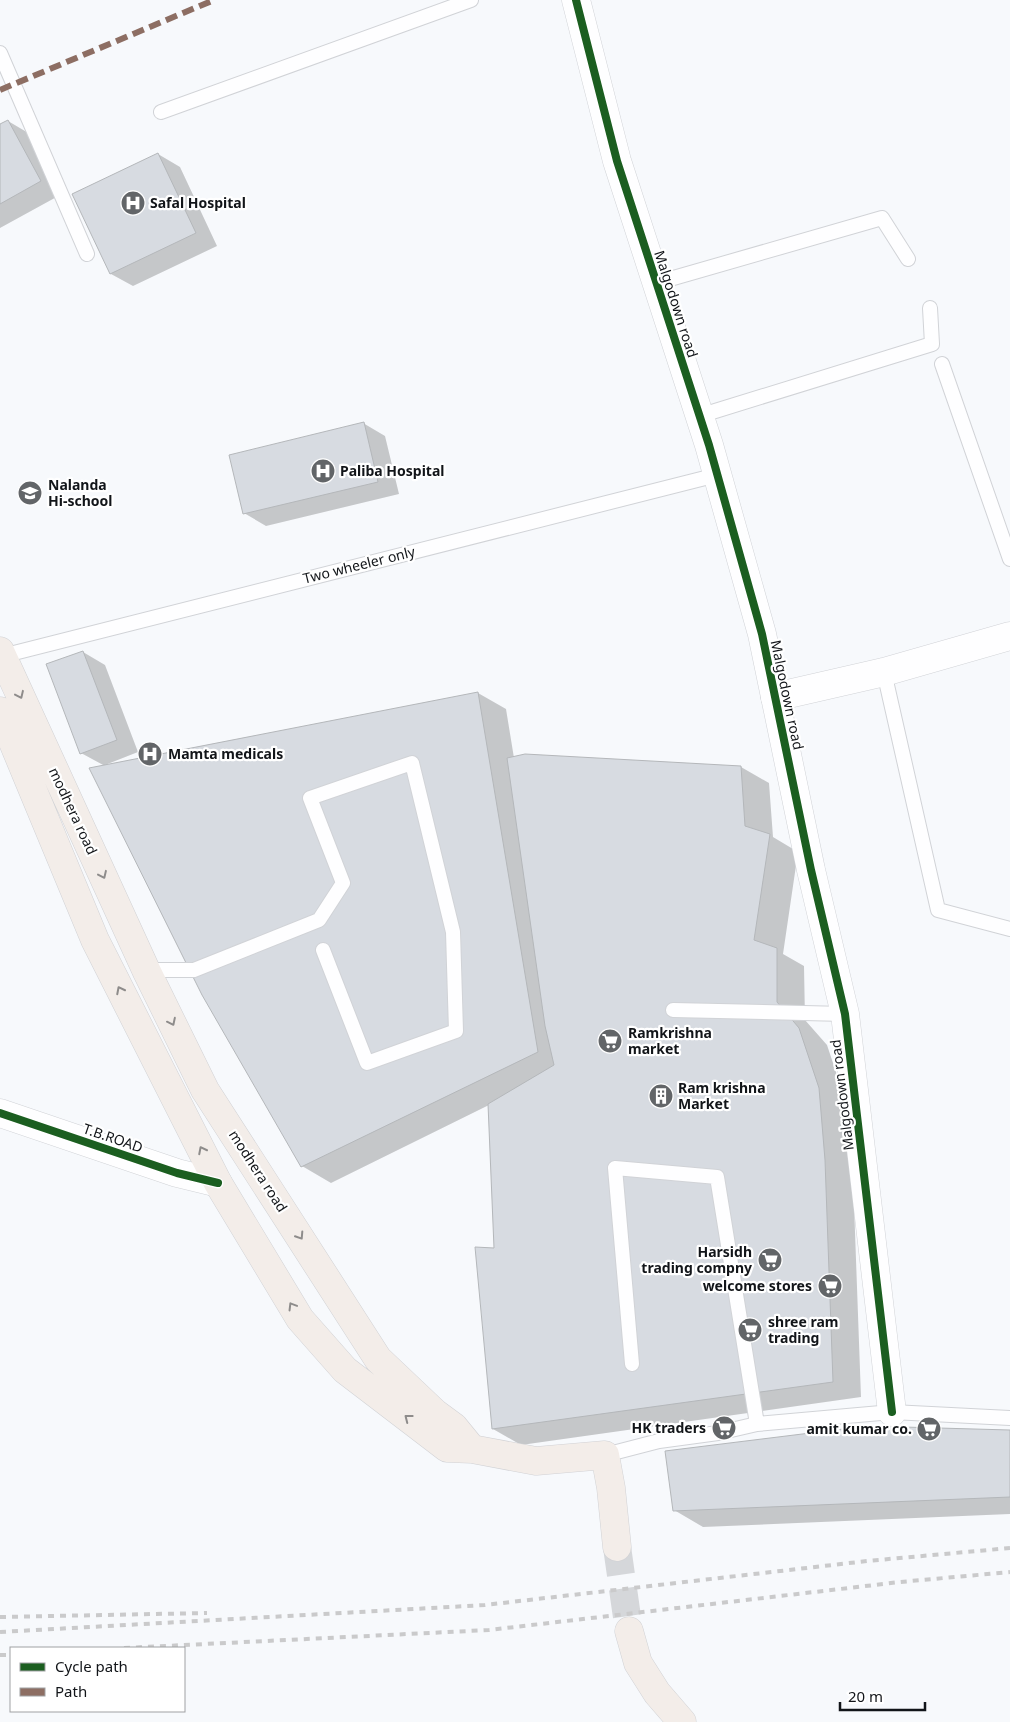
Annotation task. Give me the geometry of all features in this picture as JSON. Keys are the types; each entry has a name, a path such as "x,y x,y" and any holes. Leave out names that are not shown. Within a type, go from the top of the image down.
{"main road":[{"name":"modhera road","path":"1,654 146,970 205,1090 378,1359 434,1413 454,1427 472,1449"},
{"path":"0,712 95,940 218,1183 300,1319 345,1370 447,1448 472,1449 536,1461 605,1455 611,1488 617,1547"},
{"path":"630,1631 638,1663 657,1693 682,1722"}],"street":[{"name":"Malgodown road","path":"576,0 617,161 699,416 762,634 811,870 844,1014 892,1412"},
{"path":"775,697 884,672 1010,636"},
{"name":"T.B.ROAD","path":"0,1112 177,1173 218,1183"}],"lane":[{"path":"161,112 471,0"},
{"path":"0,53 87,254"},
{"path":"656,283 882,218 908,259"},
{"path":"699,416 932,344 930,308"},
{"path":"942,364 1010,559"},
{"name":"Two wheeler only","path":"1,654 717,475"},
{"path":"884,672 938,910 1010,929"},
{"path":"146,970 194,970 319,920 343,882 310,798 412,763 453,932 456,1031 367,1063 323,950"},
{"path":"673,1010 844,1014"},
{"path":"632,1364 615,1168 716,1177 757,1424"},
{"path":"605,1455 659,1441 718,1433 757,1424 892,1412 1010,1418"}],"building":[{"path":"8,120 41,181 0,204 0,124"},
{"path":"158,153 196,233 110,274 72,194"},
{"path":"364,422 378,482 243,514 229,455"},
{"path":"83,651 117,740 80,754 46,664"},
{"path":"478,692 538,1052 301,1167 202,995 89,768"},
{"name":"Ram krishna Market","path":"525,754 741,766 745,826 770,834 754,940 777,948 777,1002 799,1028 819,1088 825,1160 833,1382 492,1429 475,1247 494,1248 488,1104 554,1065 545,1026 507,758"},
{"path":"867,1426 1010,1430 1010,1497 673,1511 665,1451"}],"tunnel":[{"path":"617,1547 629,1631"}],"railway":[{"path":"0,1632 485,1605 867,1561 1010,1548"},
{"path":"144,1647 489,1630 900,1582 1010,1572"},
{"path":"0,1617 207,1613"},
{"path":"0,1655 10,1655"}],"marked path":[{"path":"0,90 214,0"}],"cycle path":[{"path":"576,0 617,161 709,445 762,634 811,870 845,1014 892,1412"},
{"path":"0,1113 177,1173 218,1183"}],"place":[{"name":"Safal Hospital","path":"133,203"},
{"name":"Paliba Hospital","path":"323,471"},
{"name":"Nalanda Hi-school","path":"30,493"},
{"name":"Mamta medicals","path":"150,754"},
{"name":"Ramkrishna market","path":"610,1041"},
{"name":"Ram krishna Market","path":"661,1096"},
{"name":"Harsidh trading compny","path":"770,1260"},
{"name":"welcome stores","path":"830,1286"},
{"name":"shree ram trading","path":"750,1330"},
{"name":"HK traders","path":"724,1428"},
{"name":"amit kumar co.","path":"929,1429"}]}
